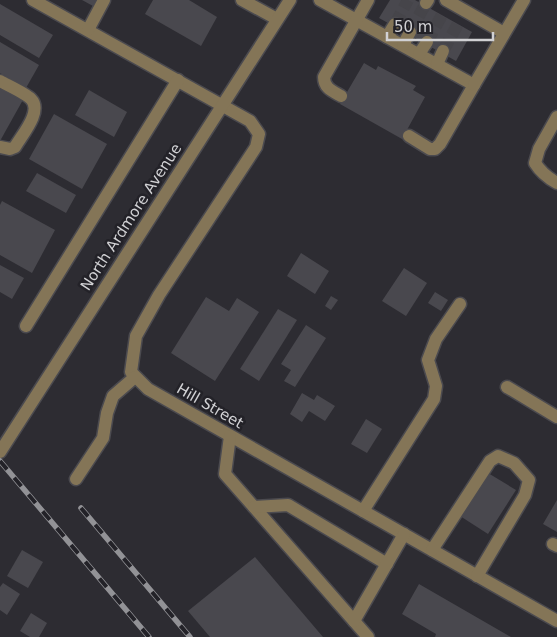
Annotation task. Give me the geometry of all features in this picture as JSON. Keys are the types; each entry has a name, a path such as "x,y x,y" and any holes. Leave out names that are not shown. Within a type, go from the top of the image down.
{"street":[{"path":"33,0 222,104 250,121 259,134 256,147 159,295 136,336 131,372 135,377 113,396 107,413 103,438 76,478"},
{"path":"88,30 104,0"},
{"path":"242,0 277,19"},
{"name":"North Ardmore Avenue","path":"0,452 290,0"},
{"path":"320,0 474,85"},
{"path":"341,96 327,87 324,77 368,0"},
{"path":"409,136 430,149 435,149 440,144 524,0"},
{"path":"446,5 462,16 504,33"},
{"path":"388,37 395,24"},
{"path":"403,45 410,32"},
{"path":"419,54 426,42"},
{"path":"437,64 443,51"},
{"path":"26,326 178,80"},
{"path":"0,81 30,98 35,105 34,115 15,147 0,147"},
{"path":"557,117 539,149 535,163 551,180 557,183"},
{"path":"363,511 434,399 436,386 428,360 436,339 460,304"},
{"name":"Hill Street","path":"135,377 148,389 557,621"},
{"path":"507,387 557,416"},
{"path":"230,436 225,474 368,637"},
{"path":"432,550 490,461 498,456 514,464 529,480 525,495 478,576"},
{"path":"254,507 288,505 387,564"},
{"path":"354,621 404,534"}],"building":[{"path":"82,0 97,0 93,6"},
{"path":"153,0 189,0 217,17 201,46 145,14"},
{"path":"390,0 415,0 472,32 456,61 379,18"},
{"path":"0,4 53,35 39,58 0,35"},
{"path":"0,42 39,65 26,88 0,73"},
{"path":"364,63 376,70 378,66 416,86 413,90 425,97 402,139 340,104"},
{"path":"0,84 24,98 0,141"},
{"path":"89,90 127,112 114,137 75,115"},
{"path":"54,114 107,144 82,189 29,159"},
{"path":"37,173 76,195 66,213 26,191"},
{"path":"2,201 55,230 32,273 0,255 0,205"},
{"path":"301,253 329,271 315,294 287,276"},
{"path":"0,265 24,278 12,299 0,292"},
{"path":"404,268 427,283 406,316 382,301"},
{"path":"435,292 448,300 441,311 428,303"},
{"path":"331,296 338,300 331,310 325,306"},
{"path":"206,297 229,311 237,298 259,312 215,381 171,353"},
{"path":"278,309 297,320 259,381 240,369"},
{"path":"306,325 326,338 295,387 284,381 291,370 281,364"},
{"path":"302,393 314,400 317,395 335,406 325,421 309,411 302,422 290,414"},
{"path":"366,419 382,429 367,453 351,444"},
{"path":"488,473 516,490 488,534 460,516"},
{"path":"557,500 557,532 543,524"},
{"path":"22,550 43,562 28,588 7,576"},
{"path":"255,557 323,637 210,637 188,611"},
{"path":"3,583 20,594 7,615 0,610 0,587"},
{"path":"419,584 511,637 435,637 436,634 402,614"},
{"path":"31,613 47,623 39,637 30,637 20,631"}],"tunnel":[{"path":"395,24 408,0"},
{"path":"410,32 426,3"},
{"path":"427,42 443,13"},
{"path":"443,51 459,22"}],"railway":[{"path":"0,461 149,637"},
{"path":"81,508 190,637"}]}
